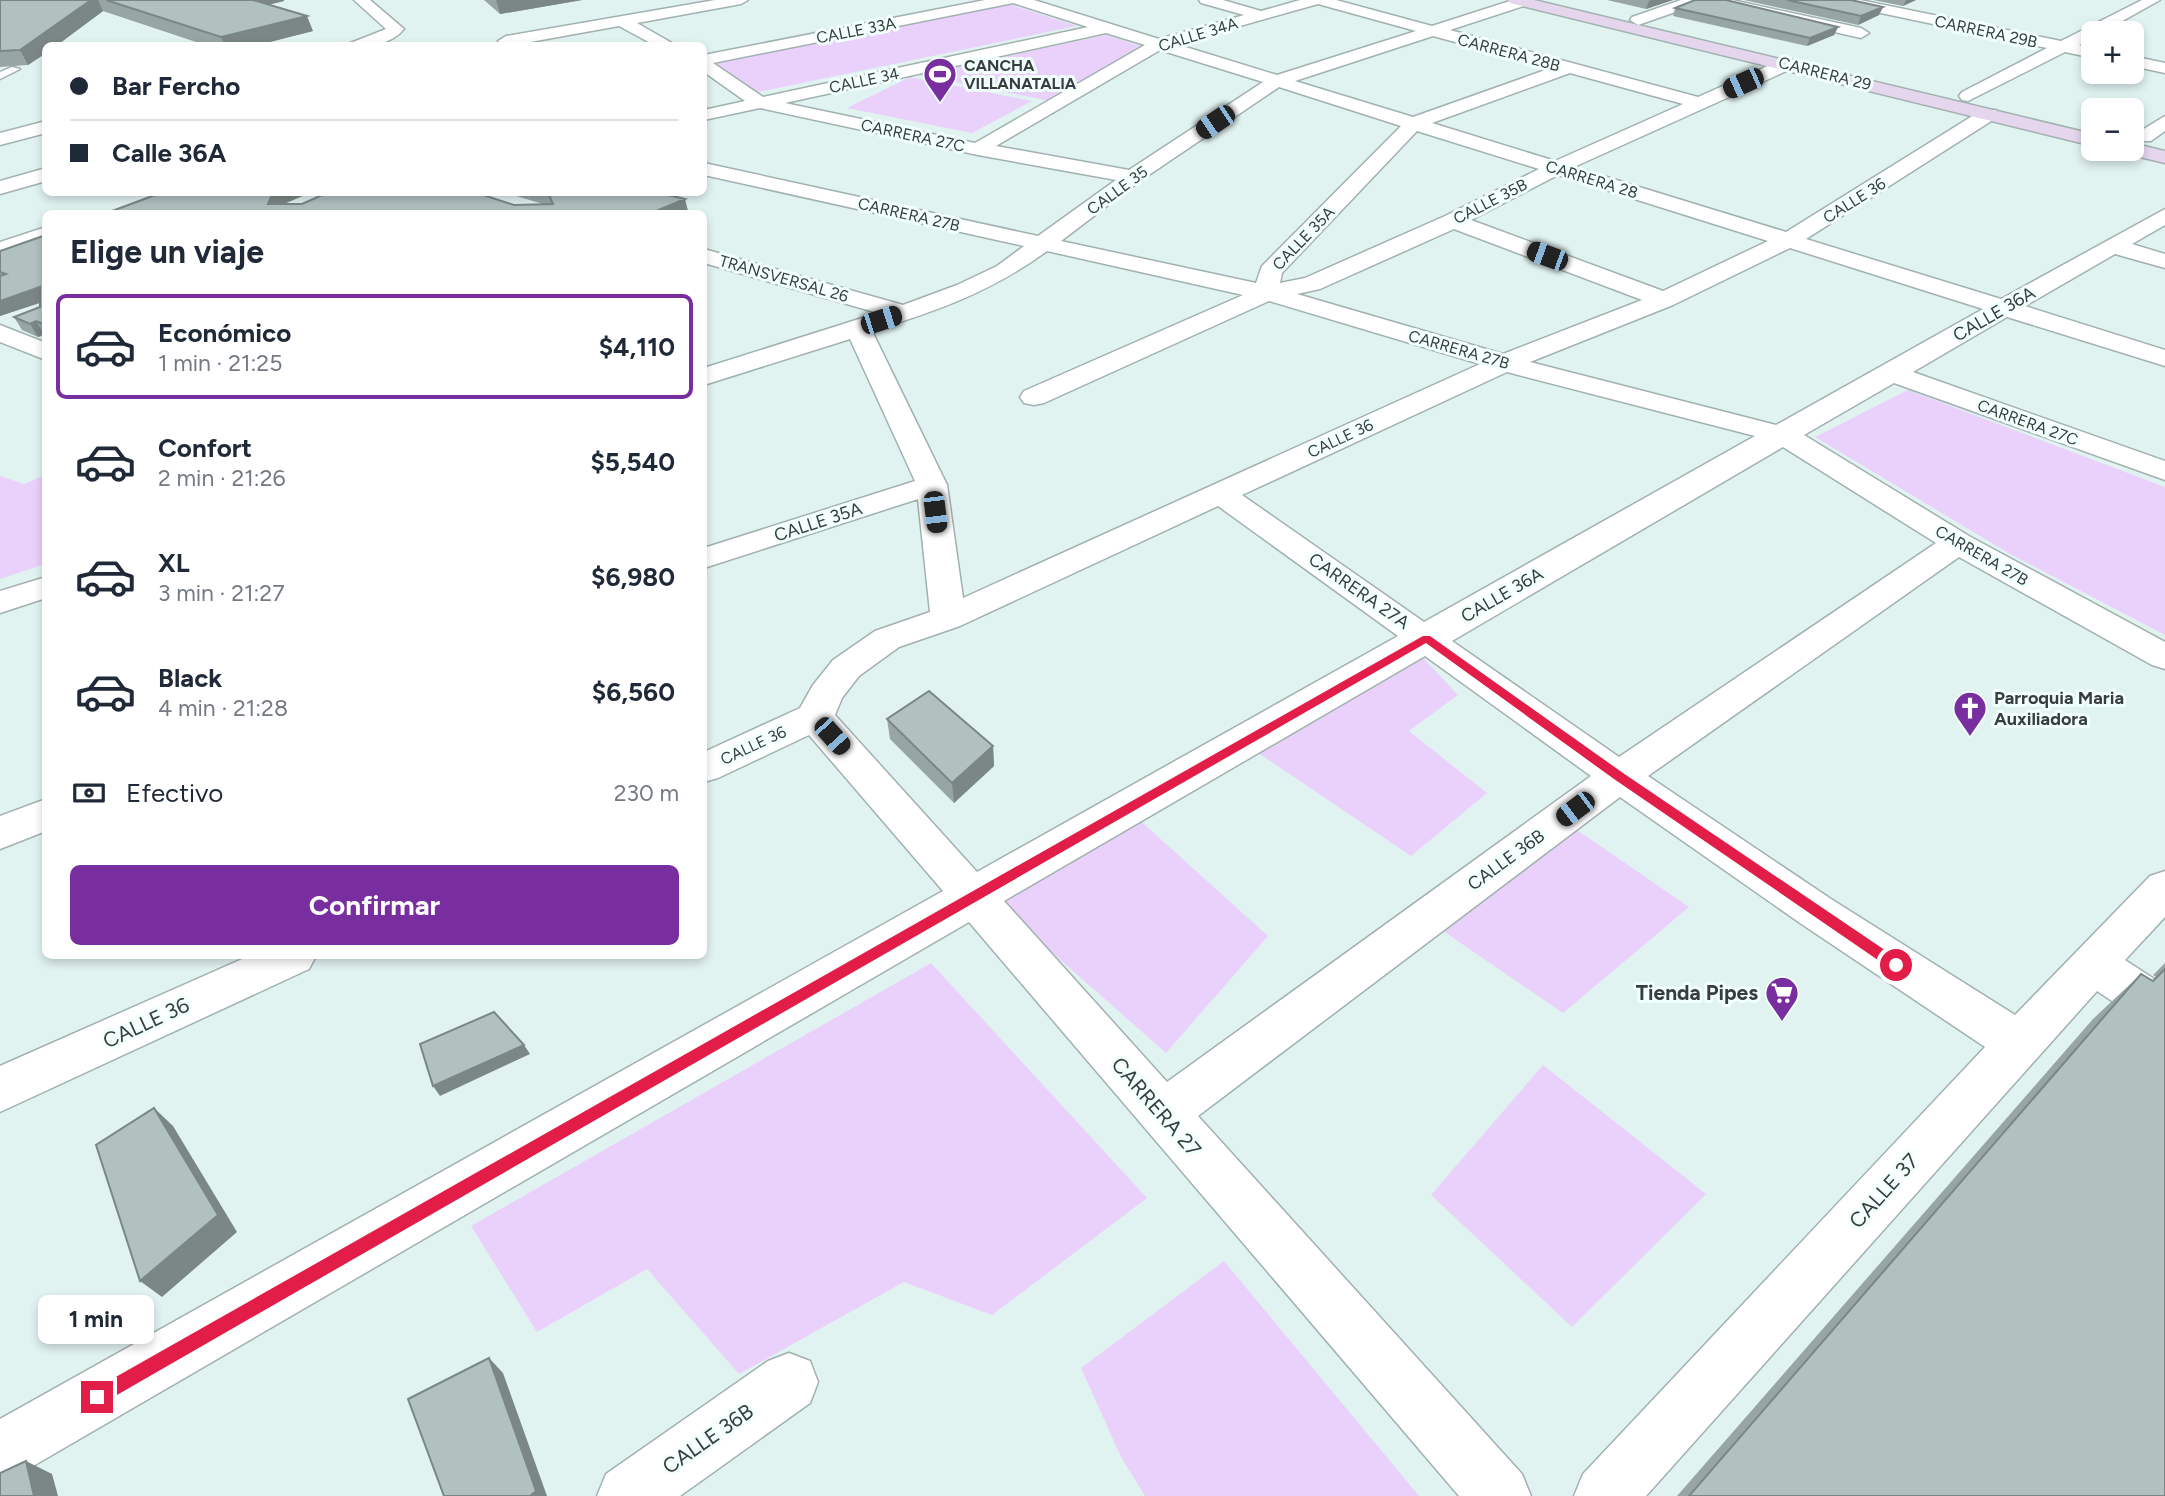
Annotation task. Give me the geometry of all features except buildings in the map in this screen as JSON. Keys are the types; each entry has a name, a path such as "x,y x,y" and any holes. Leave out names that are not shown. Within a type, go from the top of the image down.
{"main road":[{"name":"CARRERA 29","path":"1556,0 1801,58 2081,135"},
{"name":"CARRERA 29","path":"1522,1 1801,58 1978,105 2081,123"},
{"path":"2144,141 2165,142"},
{"path":"2144,145 2165,157"}],"street":[{"path":"361,0 396,29 386,36 365,42"},
{"path":"525,23 660,0"},
{"path":"506,41 741,0"},
{"name":"CALLE 33A","path":"707,61 1008,0"},
{"name":"CARRERA 28","path":"1018,0 2165,358"},
{"path":"1206,0 1260,15"},
{"name":"CALLE 34A","path":"978,149 1158,44 1318,0"},
{"name":"CARRERA 28B","path":"1318,0 1699,103"},
{"path":"1638,20 1696,0"},
{"path":"1711,0 1872,29"},
{"name":"CARRERA 29B","path":"1838,0 2081,50"},
{"name":"CALLE 35","path":"707,376 904,313 966,290 1005,271 1133,177 1277,81 1522,1"},
{"path":"2108,2 2146,4 2165,13"},
{"name":"CALLE 36","path":"707,767 815,717 826,694 846,668 887,639 948,618 1504,363 1664,300 1790,240 1978,105 2066,47 2146,4"},
{"path":"1838,43 1930,5"},
{"path":"622,21 661,42"},
{"name":"CALLE 34","path":"707,114 1107,28"},
{"name":"CALLE 35B","path":"1267,293 1312,284 1453,221 1556,168 1801,58"},
{"name":"CARRERA 27C","path":"707,64 760,103 978,149 1133,177"},
{"path":"2144,64 2165,68"},
{"name":"CALLE 35A","path":"1034,397 1267,293 1270,271 1414,124 1568,68"},
{"path":"2144,135 2165,122"},
{"path":"0,139 42,128"},
{"name":"CARRERA 27B","path":"707,170 1267,293 1504,363 1783,435 1958,543 2165,657"},
{"path":"0,188 42,175"},
{"name":"CALLE 36A","path":"0,1452 2165,216"},
{"path":"1453,221 1664,300"},
{"path":"0,250 42,235"},
{"path":"2112,246 2165,261"},
{"name":"TRANSVERSAL 26","path":"707,257 904,313"},
{"path":"707,277 733,264"},
{"name":"TRANSVERSAL 26","path":"857,327 932,485 948,618"},
{"path":"0,333 42,350"},
{"path":"11,362 42,352"},
{"name":"CARRERA 27C","path":"1891,373 2165,471"},
{"name":"CALLE 35A","path":"707,557 932,485"},
{"name":"CARRERA 27A","path":"1220,493 1618,776 1919,981 2019,1043"},
{"name":"CALLE 36B","path":"1162,1114 1618,776 1958,543"},
{"path":"0,601 42,588"},
{"name":"CARRERA 27","path":"815,717 971,898 1500,1496"},
{"path":"0,834 42,816"},
{"name":"CALLE 37","path":"1605,1496 2019,1043 2165,888"},
{"name":"CALLE 36","path":"0,1090 286,959"},
{"path":"2094,964 2165,1011"},
{"name":"CALLE 36B","path":"628,1496 789,1382"}],"lane":[{"path":"0,76 15,69"}],"shaded area":[{"path":"996,0 1077,26 753,93 707,67 707,60"},
{"path":"1106,35 1140,46 1050,101 918,75"},
{"name":"CANCHA VILLANATALIA","path":"910,77 1032,101 972,133 847,108"},
{"path":"1908,390 2165,487 2165,635 2010,554 1815,437"},
{"path":"0,476 24,484 42,476 42,565 0,579"},
{"path":"1411,645 1458,695 1409,731 1487,793 1411,856 1242,742"},
{"path":"1134,815 1268,936 1166,1053 996,903"},
{"path":"1567,823 1689,907 1563,1013 1446,933 1434,918"},
{"path":"931,963 1147,1198 992,1315 904,1282 739,1374 647,1269 537,1332 471,1226"},
{"path":"1543,1065 1706,1194 1572,1327 1431,1195"},
{"path":"1224,1261 1419,1496 1145,1496 1121,1457 1081,1368"}],"place":[{"name":"CANCHA VILLANATALIA","path":"940,104"},
{"name":"Parroquia Maria Auxiliadora","path":"1970,738"},
{"name":"Tienda Pipes","path":"1782,1023"}],"route":[{"path":"97,1397 1426,638 1618,776 1896,965"}]}
